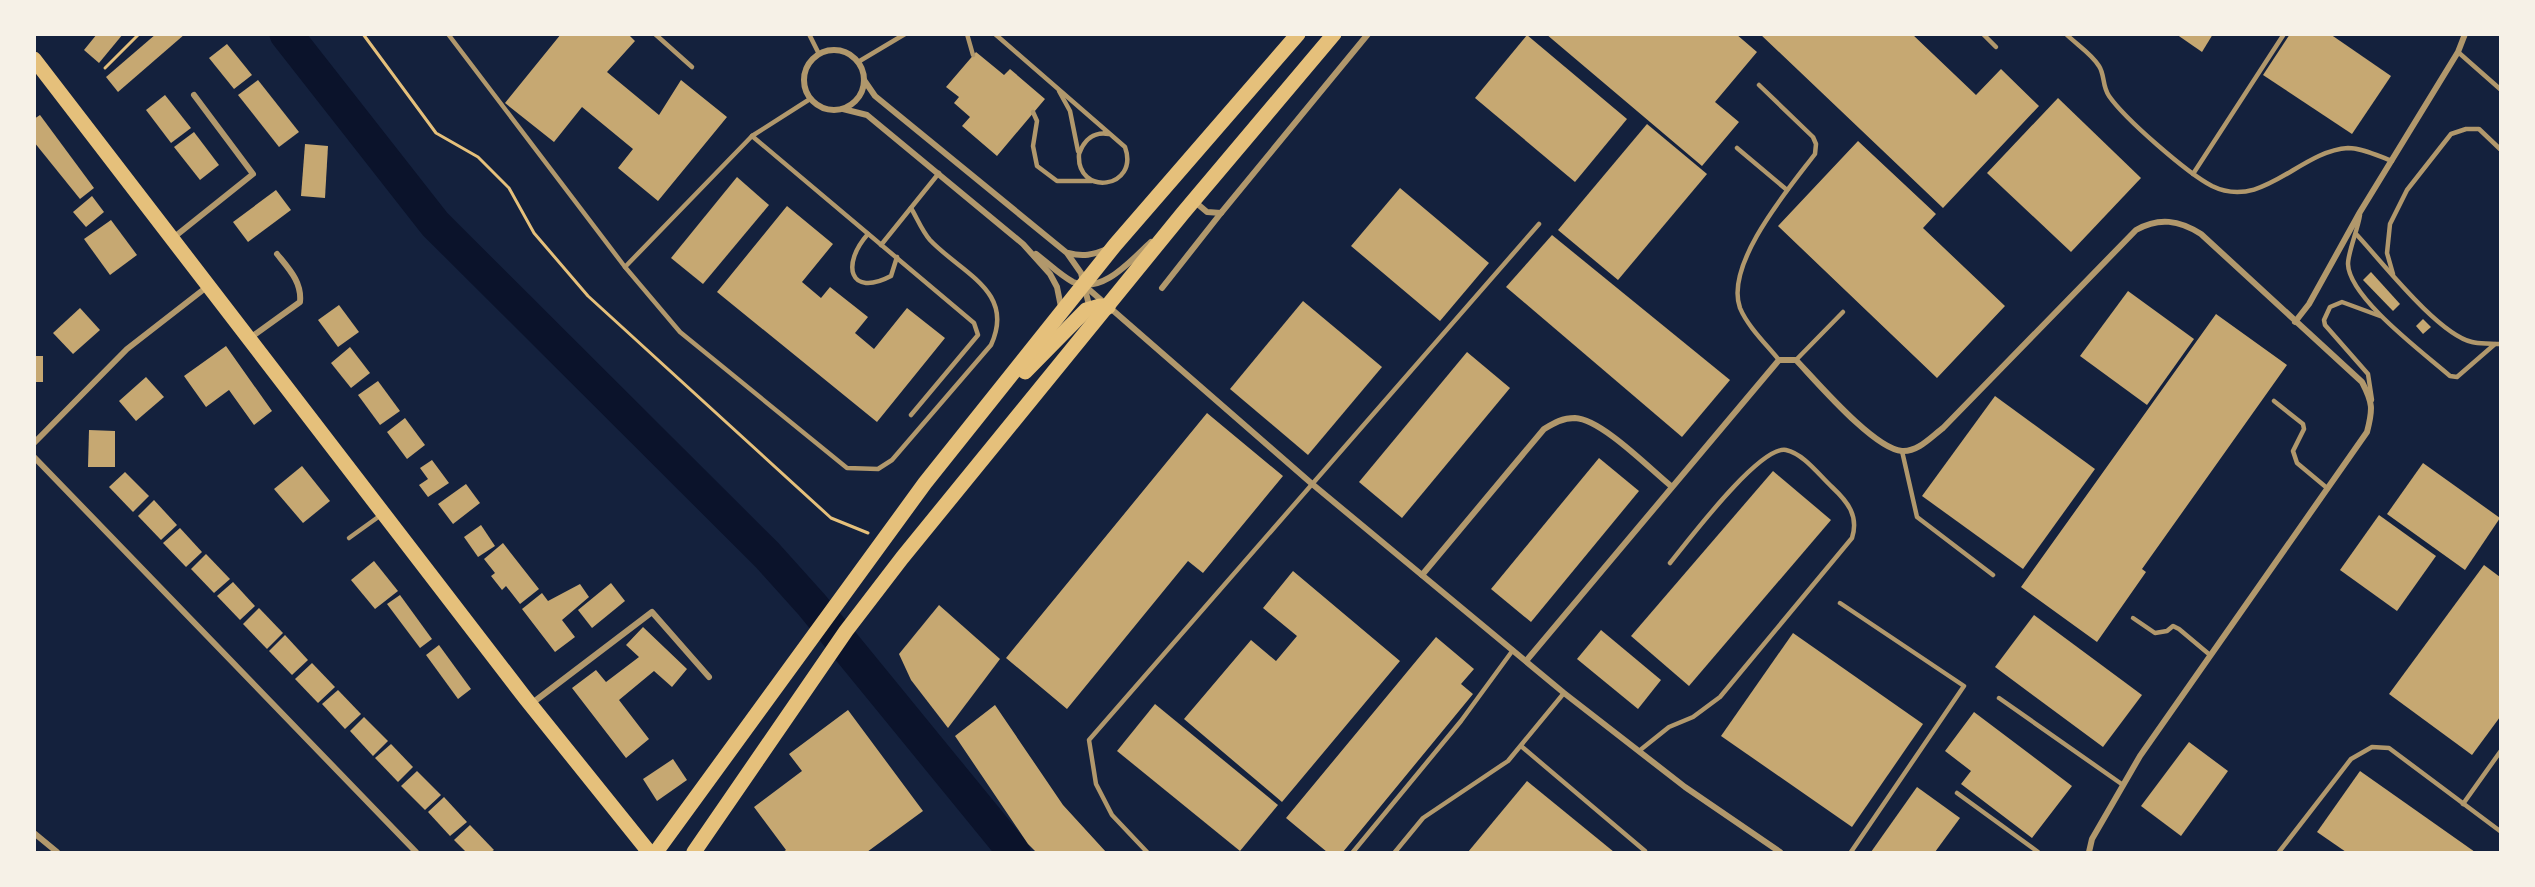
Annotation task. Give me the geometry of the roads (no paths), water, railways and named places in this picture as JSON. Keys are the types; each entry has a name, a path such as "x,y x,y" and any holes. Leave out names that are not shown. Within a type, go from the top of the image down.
{"main road":[{"path":"656,852 779,686 882,541 1114,245 1298,34"},
{"path":"694,852 846,631 902,558 1183,213 1334,34"},
{"path":"34,59 530,704 649,852"},
{"path":"996,396 1046,353 1090,307 1108,307"}],"street":[{"path":"1162,288 1368,34"},
{"path":"2295,322 2309,304 2360,212 2458,52 2465,34"},
{"path":"1085,336 1090,307 1084,285 1076,263 1067,253 875,96 864,80 858,62 844,52 836,50 819,54 810,60 803,80 810,99 825,110 843,109 867,115 1023,244 1064,276 1084,285 1311,483 1564,693 1685,787 1780,852"},
{"path":"843,109 857,100 864,80"},
{"path":"172,238 253,174 194,95"},
{"path":"1194,201 1207,212 1221,213"},
{"path":"1084,285 1100,282 1113,276 1183,213"},
{"path":"1526,661 1779,360 1796,360 1871,436 1902,451 1918,448 1943,428 2136,230 2159,221 2188,226 2201,234 2361,382 2372,400 2367,432 2140,756 2092,839 2089,852"},
{"path":"1023,244 1053,280 1062,314"},
{"path":"1067,253 1080,256 1094,255 1114,245"},
{"path":"250,338 300,302 301,291 297,279 277,254"},
{"path":"34,443 127,350 209,286"},
{"path":"1422,575 1544,429 1561,420 1577,418 1598,427 1671,486"},
{"path":"34,457 416,852"},
{"path":"530,704 652,612 709,677"},
{"path":"34,833 57,852"}],"lane":[{"path":"448,34 625,267 680,332 847,468 878,469 892,460 991,345 997,332 998,313 993,297 929,239 911,208"},
{"path":"655,34 692,67"},
{"path":"663,41 669,34"},
{"path":"809,34 819,54"},
{"path":"858,62 905,34"},
{"path":"967,34 973,55"},
{"path":"995,34 1109,134 1119,139 1125,147 1127,165 1117,179 1104,183 1057,181 1038,166 1033,146 1037,121 1033,112"},
{"path":"1983,34 1995,47"},
{"path":"2066,34 2098,63 2108,95 2193,174 2229,192 2256,190 2319,156 2333,151 2358,149 2392,161"},
{"path":"2193,174 2284,34"},
{"path":"2458,52 2500,89"},
{"path":"1759,86 1813,137 1816,144 1815,154 1761,227 1746,257 1737,288 1740,306 1748,323 1779,360"},
{"path":"1058,88 1070,111 1082,170 1092,181"},
{"path":"625,267 752,136 810,99"},
{"path":"2393,274 2387,253 2390,224 2407,190 2451,134 2466,129 2479,129 2500,149"},
{"path":"1079,154 1089,138 1098,134 1109,134"},
{"path":"752,136 962,310 974,323 978,335 911,415"},
{"path":"1737,148 1787,190"},
{"path":"881,245 939,173"},
{"path":"2360,212 2357,235 2348,264 2351,274 2380,316 2450,375 2457,377 2498,344"},
{"path":"1148,852 1112,815 1096,784 1089,740 1539,224"},
{"path":"868,234 852,256 851,268 857,278 866,283 891,276 897,257"},
{"path":"2357,235 2424,307 2453,333 2471,342 2498,344"},
{"path":"2372,400 2368,374 2325,325 2324,320 2330,307 2342,302 2380,316"},
{"path":"1796,360 1843,312"},
{"path":"2274,401 2303,424 2304,429 2293,451 2297,463 2327,488"},
{"path":"1639,751 1669,727 1693,717 1720,697 1852,538 1856,525 1852,511 1845,502 1801,458 1787,450 1776,450 1743,476 1670,563"},
{"path":"1902,451 1917,517 1993,575"},
{"path":"349,538 384,513"},
{"path":"1840,603 1964,686 1851,852"},
{"path":"2133,618 2155,633 2167,631 2173,626 2210,655"},
{"path":"1353,852 1461,721 1513,650"},
{"path":"1395,852 1423,818 1508,761 1564,693"},
{"path":"1999,698 2123,785"},
{"path":"1521,746 1645,851"},
{"path":"2280,852 2352,759 2372,747 2389,748 2500,831"},
{"path":"2463,804 2500,752"},
{"path":"1957,793 2038,852"}],"waterway":[{"path":"286,34 435,224 767,555 812,605 1014,852"}]}
